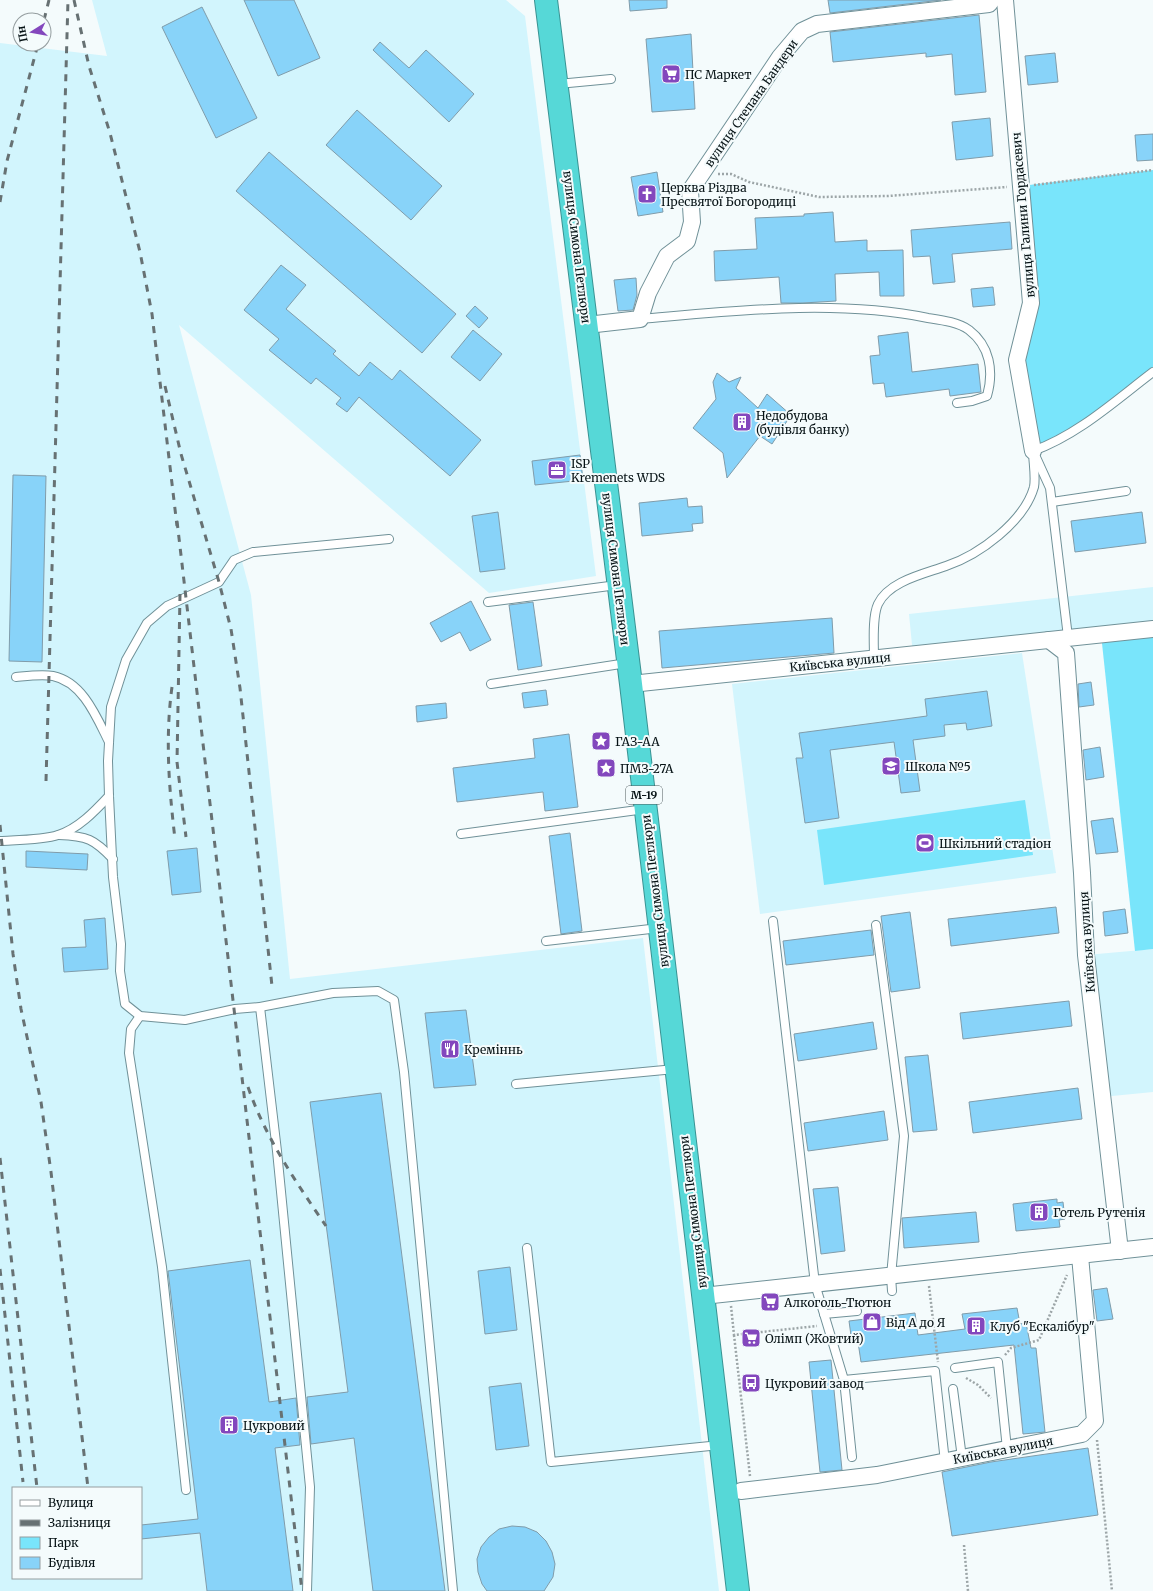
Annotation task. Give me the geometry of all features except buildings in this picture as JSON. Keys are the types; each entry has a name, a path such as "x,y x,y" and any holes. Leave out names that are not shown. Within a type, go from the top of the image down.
{"highway":[{"name":"вулиця Симона Петлюри","path":"546,0 587,325 617,585 631,684 738,1591"}],"street":[{"name":"вулиця Степана Бандери","path":"640,319 648,293 667,256 688,241 692,222 690,191 780,57 802,31 817,24 989,4 992,0"},
{"name":"вулиця Галини Гордасевич","path":"1005,0 1031,303 1017,360 1033,451"},
{"path":"587,325 640,319"},
{"name":"Київська вулиця","path":"631,684 1153,629"},
{"name":"Київська вулиця","path":"1049,640 1066,653 1082,865 1086,955 1120,1251"},
{"path":"703,1296 815,1284 891,1283 927,1272 1153,1247"},
{"path":"1077,1256 1095,1421"},
{"name":"Київська вулиця","path":"746,1490 878,1475 945,1462 1082,1434 1095,1421"}],"lane":[{"path":"557,84 611,79"},
{"path":"640,319 816,308 872,310 912,314 950,322 968,330 983,344 988,356 990,384 987,396 972,402 957,403"},
{"path":"1033,451 1054,443 1109,406 1153,372"},
{"path":"1033,451 1050,488 1068,637"},
{"path":"874,658 878,604 887,592 919,574 947,566 973,554 1012,523 1023,508 1034,486 1033,451"},
{"path":"1052,502 1126,491"},
{"path":"389,539 253,552 234,560 219,582 167,606 147,623 126,660 111,707 109,742 113,859 121,944 120,972 125,1004 140,1016 185,1020 235,1009 260,1007 333,993 378,991 394,1000 404,1072 453,1591"},
{"path":"488,602 617,585"},
{"path":"491,684 628,663"},
{"path":"16,677 53,676 75,687 92,710 109,742"},
{"path":"58,835 77,825 94,812 110,796"},
{"path":"461,834 645,808"},
{"path":"0,841 58,835 80,836 98,843 113,859"},
{"path":"773,921 815,1284 844,1380 852,1457"},
{"path":"876,925 904,1136 891,1283"},
{"path":"546,941 660,928"},
{"path":"260,1007 275,1128 310,1487 307,1591"},
{"path":"140,1016 131,1029 129,1053 162,1267 186,1490"},
{"path":"516,1084 676,1069"},
{"path":"527,1248 551,1462 721,1444"},
{"path":"824,1314 857,1311"},
{"path":"955,1368 998,1362 1007,1449"},
{"path":"844,1380 935,1371 945,1462"},
{"path":"953,1388 962,1458"}],"path":[{"path":"701,175 731,174 749,182 819,197 888,196 1021,186 1153,170"},
{"path":"998,1362 1011,1348 1039,1340 1077,1256"},
{"path":"927,1272 938,1363"},
{"path":"731,1304 746,1490"},
{"path":"734,1335 828,1325"},
{"path":"961,1375 978,1385 1004,1411"},
{"path":"1095,1421 1112,1591"},
{"path":"964,1545 968,1591"}],"shaded area":[{"path":"92,0 506,0 525,16 596,576 489,593 179,325 251,595 290,979 643,938 719,1591 0,1591 0,43 12,44 12,52 52,52 52,49 107,56"},
{"path":"1153,587 1153,629 913,655 909,614"},
{"name":"Школа №5","path":"1022,653 1056,873 760,914 732,684"},
{"path":"1153,949 1153,1092 1102,1097 1086,955"}],"green space":[{"path":"1153,170 1153,372 1109,406 1033,451 1017,360 1031,303 1021,186"},
{"path":"1153,629 1153,949 1135,951 1101,634"},
{"name":"Шкільний стадіон","path":"1025,800 1033,855 824,885 817,830"}],"railway":[{"path":"46,12 49,0"},
{"path":"46,781 68,0"},
{"path":"74,0 89,66 110,133 140,252 152,314 177,526"},
{"path":"0,202 7,161 36,52"},
{"path":"165,386 181,454 219,582 231,629 240,688 272,986"},
{"path":"177,521 302,1591"},
{"path":"180,594 177,762 186,837"},
{"path":"172,687 168,744 175,839"},
{"path":"0,825 13,954 21,1009 41,1102 51,1172 88,1487"},
{"path":"248,1087 255,1106 282,1160 326,1226"},
{"path":"0,1158 37,1487"},
{"path":"0,1269 23,1482"}],"place":[{"name":"ПС Маркет","path":"671,74"},
{"name":"Церква Різдва Пресвятої Богородиці","path":"647,194"},
{"name":"Недобудова (будівля банку)","path":"742,422"},
{"name":"ISP Kremenets WDS","path":"557,470"},
{"name":"ГАЗ-АА","path":"601,741"},
{"name":"Школа №5","path":"891,766"},
{"name":"ПМЗ-27А","path":"606,768"},
{"name":"Шкільний стадіон","path":"925,843"},
{"name":"Креміннь","path":"450,1049"},
{"name":"Готель Рутенія","path":"1039,1212"},
{"name":"Алкоголь-Тютюн","path":"770,1302"},
{"name":"Від А до Я","path":"872,1322"},
{"name":"Клуб \"Ескалібур\"","path":"976,1326"},
{"name":"Олімп (Жовтий)","path":"751,1338"},
{"name":"Цукровий завод","path":"751,1383"},
{"name":"Цукровий","path":"229,1425"}]}
